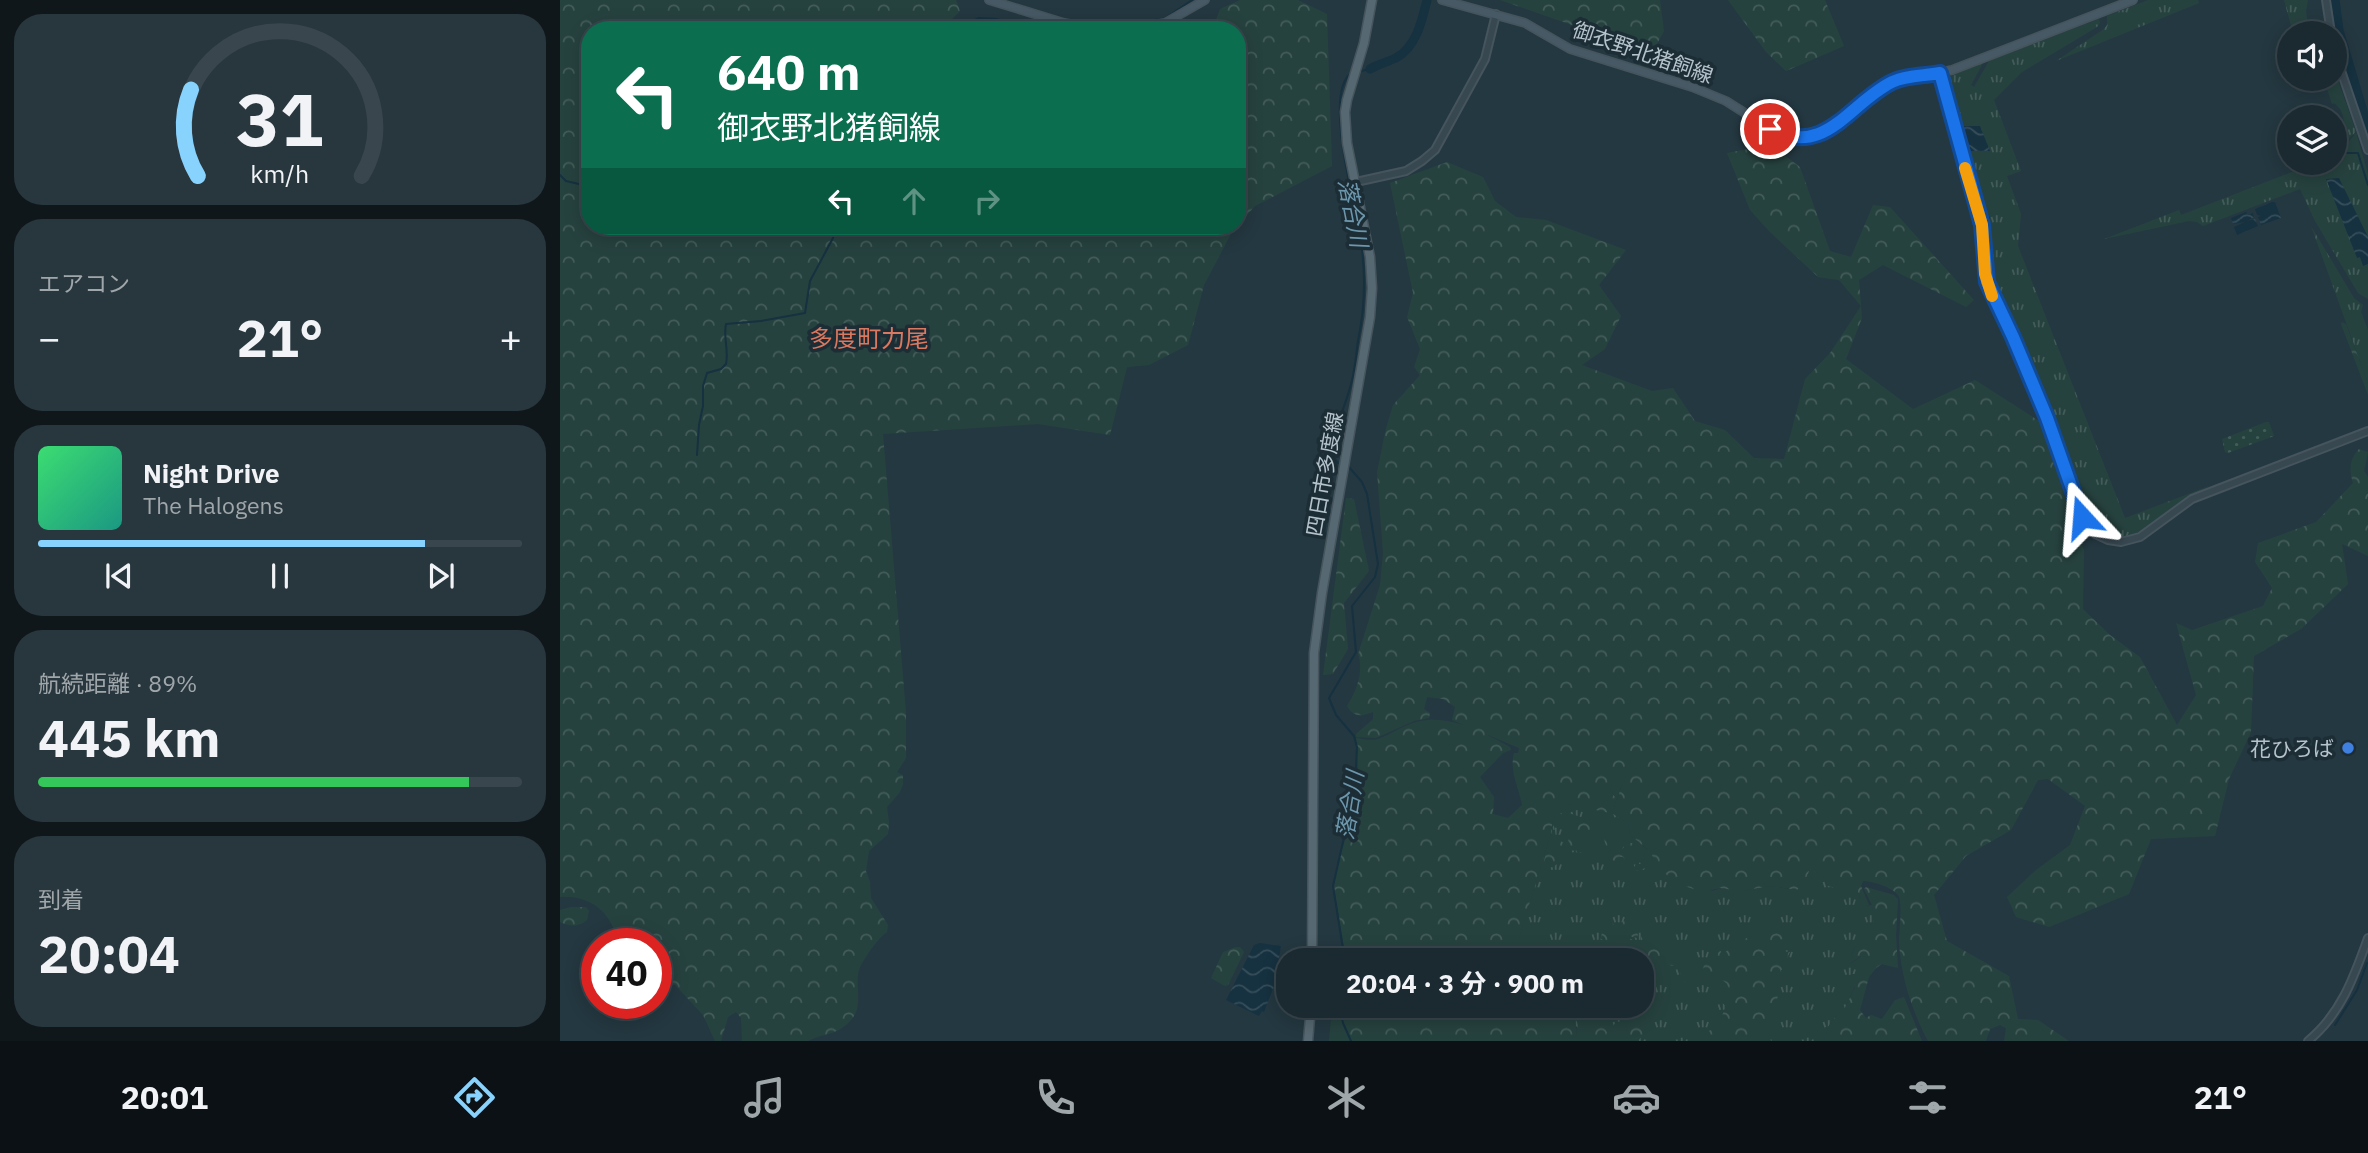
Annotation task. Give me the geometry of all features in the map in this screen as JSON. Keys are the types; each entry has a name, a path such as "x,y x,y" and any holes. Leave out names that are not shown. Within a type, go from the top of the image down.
{"main road":[{"path":"989,0 1057,21"},
{"path":"1168,21 1205,0"},
{"name":"四日市多度線","path":"1312,948 1314,653 1370,317 1372,288 1368,238 1345,122 1346,100 1357,67 1372,0"},
{"name":"御衣野北猪飼線","path":"1442,0 1525,23 1570,49 1650,72 1726,101 1770,129 1796,139 1817,135 1896,80 1940,73 2133,0"},
{"path":"1308,1041 1310,1018"}],"street":[{"path":"2326,0 2329,21"},
{"path":"1356,183 1406,171 1435,150 1485,59 1496,14"},
{"path":"1940,73 1982,225 1987,282 2047,418 2082,517 2095,534 2114,542 2140,537 2192,499 2368,431"},
{"path":"2347,88 2368,150"},
{"path":"2308,1041 2338,1010 2368,938"}],"green space":[{"path":"560,0 956,0 960,11 950,21 581,21 581,235 1230,235 1204,285 1188,345 1149,365 1127,367 1110,435 1038,424 883,434 906,713 906,758 897,772 903,775 900,792 887,807 888,834 869,851 866,871 871,898 888,925 887,932 872,948 860,967 857,1008 851,1020 835,1032 808,1041 742,1041 741,1018 736,1012 728,1017 721,1041 715,1041 703,1015 672,985 672,928 613,928 599,908 582,899 560,897"},
{"path":"1240,0 1298,0 1327,14 1332,166 1255,206 1246,216 1246,21 1215,21 1220,9"},
{"path":"1500,0 1660,0 1664,31 1652,53"},
{"path":"1728,0 1825,0 1844,46 1786,71 1766,52"},
{"path":"2148,0 2198,0 2199,3 2056,61 2104,29 2107,16"},
{"path":"2284,0 2308,0 2307,21 2290,21"},
{"path":"2099,19 2097,27 2022,72 1994,100 2021,171 2007,176 2021,214 2018,246 2125,518 2209,486 2144,530 2121,539 2101,534 2087,518 2041,393 1992,286 1988,272 1983,215 1944,78 1983,63 1971,85 1974,87 1989,61"},
{"path":"2328,91 2342,91 2347,105 2332,104"},
{"path":"2347,106 2356,132 2347,140"},
{"path":"1753,131 1800,167 1830,251 1851,257 1873,205 1890,207 1974,300 1966,307 1883,265 1859,280 1862,318 1846,359 1913,409 1975,380 2039,421 2084,550 2083,609 2110,635 2140,657 2177,725 2196,695 2176,623 2192,630 2263,606 2272,588 2255,562 2258,543 2316,522 2353,483 2353,457 2359,449 2368,452 2364,471 2368,477 2368,556 2342,544 2348,584 2301,629 2254,656 2251,732 2229,779 2215,836 2151,839 2129,894 2049,927 2016,917 2007,897 2036,870 2070,845 2085,806 2048,779 2038,780 2011,830 1966,856 1934,895 1947,941 2009,976 2018,1019 2038,1020 2069,1041 2004,1041 2006,1028 2000,1025 1990,1029 1986,1041 1928,1041 1912,1006 1905,981 1899,943 1900,904 1895,892 1882,885 1863,881 1861,886 1869,905 1864,906 1857,890 1845,891 1828,886 1823,876 1810,869 1797,890 1771,886 1741,891 1720,888 1703,892 1678,884 1669,878 1647,849 1630,835 1628,823 1612,813 1622,785 1612,783 1610,791 1616,798 1610,813 1567,804 1555,816 1516,948 1344,948 1334,887 1336,869 1349,827 1358,771 1356,738 1378,739 1425,720 1451,722 1469,727 1452,720 1455,707 1443,699 1427,697 1424,709 1430,713 1429,718 1414,721 1376,738 1356,737 1373,719 1373,712 1358,715 1347,706 1358,680 1358,654 1380,585 1383,553 1377,472 1386,428 1393,405 1420,375 1414,367 1420,349 1407,317 1413,293 1390,183 1447,162 1483,177 1495,201 1516,217 1546,220 1626,250 1599,285 1621,316 1605,349 1582,365 1652,391 1673,388 1695,421 1725,430 1754,458 1784,459 1805,379 1830,353 1861,306 1839,280 1818,277 1750,210 1727,153 1748,149","holes":["1482,732 1519,748 1518,753 1514,753 1513,767 1522,805 1508,818 1493,814 1494,797 1480,777 1503,753 1511,750"]},
{"path":"2356,133 2368,174 2368,299 2358,293 2315,221 2300,189 2203,226 2189,221 2104,239 2179,210 2181,215 2284,175 2347,175 2347,144"},
{"path":"2311,226 2354,298 2363,305 2361,312 2368,330 2368,383"},
{"path":"2341,324 2346,324 2368,383 2368,395"},
{"path":"2269,422 2274,436 2225,452 2222,439"},
{"path":"1346,498 1354,499 1369,571 1344,603 1348,649 1333,674 1323,675"},
{"path":"1612,783 1622,784 1612,813 1628,823 1630,835 1651,853 1712,891 1725,887 1741,891 1771,886 1789,889 1805,881 1810,869 1823,876 1828,886 1857,890 1864,906 1872,905 1875,927 1858,943 1851,958 1850,964 1862,956 1860,974 1851,974 1855,986 1845,1008 1828,1027 1824,1041 1564,1041 1576,1036 1577,1027 1567,1018 1654,1018 1654,948 1516,948 1555,816 1567,804 1609,812 1615,796 1610,791"},
{"path":"1566,812 1602,824 1606,834 1610,832 1609,843 1618,838 1627,839 1619,852 1629,842 1639,846 1642,853 1637,861 1639,864 1648,863 1650,867 1654,863 1661,872 1660,875 1657,876 1645,868 1638,871 1633,869 1636,864 1630,865 1623,857 1619,857 1617,862 1603,856 1606,846 1603,836 1597,837 1589,852 1570,851 1568,838 1573,829 1569,824 1559,824 1556,821 1559,814"},
{"path":"1554,823 1556,838 1564,843 1562,848 1565,854 1550,868 1546,876 1542,877 1540,876"},
{"path":"1866,887 1894,895 1898,899 1898,968 1882,964 1876,968 1869,977 1860,1010 1866,1018 1871,1015 1882,1019 1895,1000 1904,997 1922,1041 1824,1041 1828,1027 1845,1008 1855,987 1851,974 1860,974 1857,963 1861,956 1849,964 1848,962 1860,937 1874,927 1872,905 1864,889"},
{"path":"586,907 589,911 587,920 574,925 560,922 560,910"},
{"path":"1623,921 1637,922 1638,938 1628,933 1628,938 1640,942 1643,932 1650,933 1650,936 1663,946 1666,943 1671,946 1673,954 1680,956 1680,961 1690,955 1695,958 1696,972 1680,986 1676,981 1681,974 1677,964 1672,966 1663,962 1654,963 1654,948 1602,947 1606,940 1601,939 1602,931 1594,932 1599,929 1600,923 1611,922 1617,927"},
{"path":"1773,924 1785,926 1786,933 1783,939 1778,940 1777,951 1790,952 1787,958 1796,976 1786,969 1781,970 1782,981 1775,1007 1778,1012 1770,1025 1771,1041 1690,1041 1722,1024 1724,1020 1721,1018 1726,1006 1717,999 1725,995 1727,984 1705,972 1704,965 1717,958 1718,952 1724,954 1736,940 1743,940"},
{"path":"1240,947 1244,952 1228,985 1225,986 1211,978 1223,952"},
{"path":"1571,1018 1577,1032 1576,1036 1564,1041 1329,1041 1331,1019"},
{"path":"1610,1018 1608,1025 1604,1027 1607,1032 1605,1041 1569,1041 1578,1036 1579,1027 1575,1019"},
{"path":"1624,1018 1645,1018 1645,1024 1649,1028 1638,1041 1610,1041 1611,1029 1616,1022 1623,1021"}],"water":[{"path":"1962,126 1980,126 1990,151 1969,151"},
{"path":"2339,178 2368,237 2368,264 2363,266 2360,257 2357,258 2326,179"},
{"path":"2275,202 2281,218 2261,225 2258,217 2261,216 2257,215 2255,209"},
{"path":"2246,212 2248,215 2253,213 2254,217 2247,221 2255,219 2258,226 2237,235 2234,227 2245,222 2233,224 2231,218"},
{"path":"1260,943 1281,946 1276,948 1276,981 1264,1012 1259,1016 1226,1000 1254,945"}],"waterway":[{"path":"1144,21 1164,19 1192,0"},
{"name":"落合川","path":"1370,69 1396,58 1409,47 1417,33 1427,0"},
{"path":"2335,0 2339,30 2368,128"},
{"path":"973,21 979,18 1003,21"},
{"name":"落合川","path":"1357,72 1370,69"},
{"name":"落合川","path":"1338,463 1330,452 1330,445 1352,379 1364,299 1361,243 1340,122 1340,100 1344,83 1352,73"},
{"path":"2347,153 2358,153 2368,185"},
{"path":"560,175 566,181 581,187"},
{"path":"1978,198 1989,218 1989,264 1993,284 2026,351 2082,502 2094,525"},
{"path":"697,455 703,386 707,373 721,369 726,364 726,324 805,313 810,281 834,235"},
{"name":"落合川","path":"1343,948 1333,886 1355,789 1357,747 1354,736 1336,715 1329,698 1356,652 1352,606 1375,577 1378,564 1367,494 1362,482 1348,466"},
{"path":"2335,1025 2357,990 2367,963"},
{"name":"落合川","path":"1342,1018 1351,1041"}],"slow traffic":[{"path":"1965,168 1982,225 1985,274 1992,296"}],"place":[{"name":"花ひろば","path":"2348,748"}],"district":[{"name":"多度町力尾","path":"869,338"}],"route":[{"path":"1770,129 1796,139 1808,138 1830,128 1896,80 1940,73 1982,225 1987,282 2047,418 2082,517"}]}
